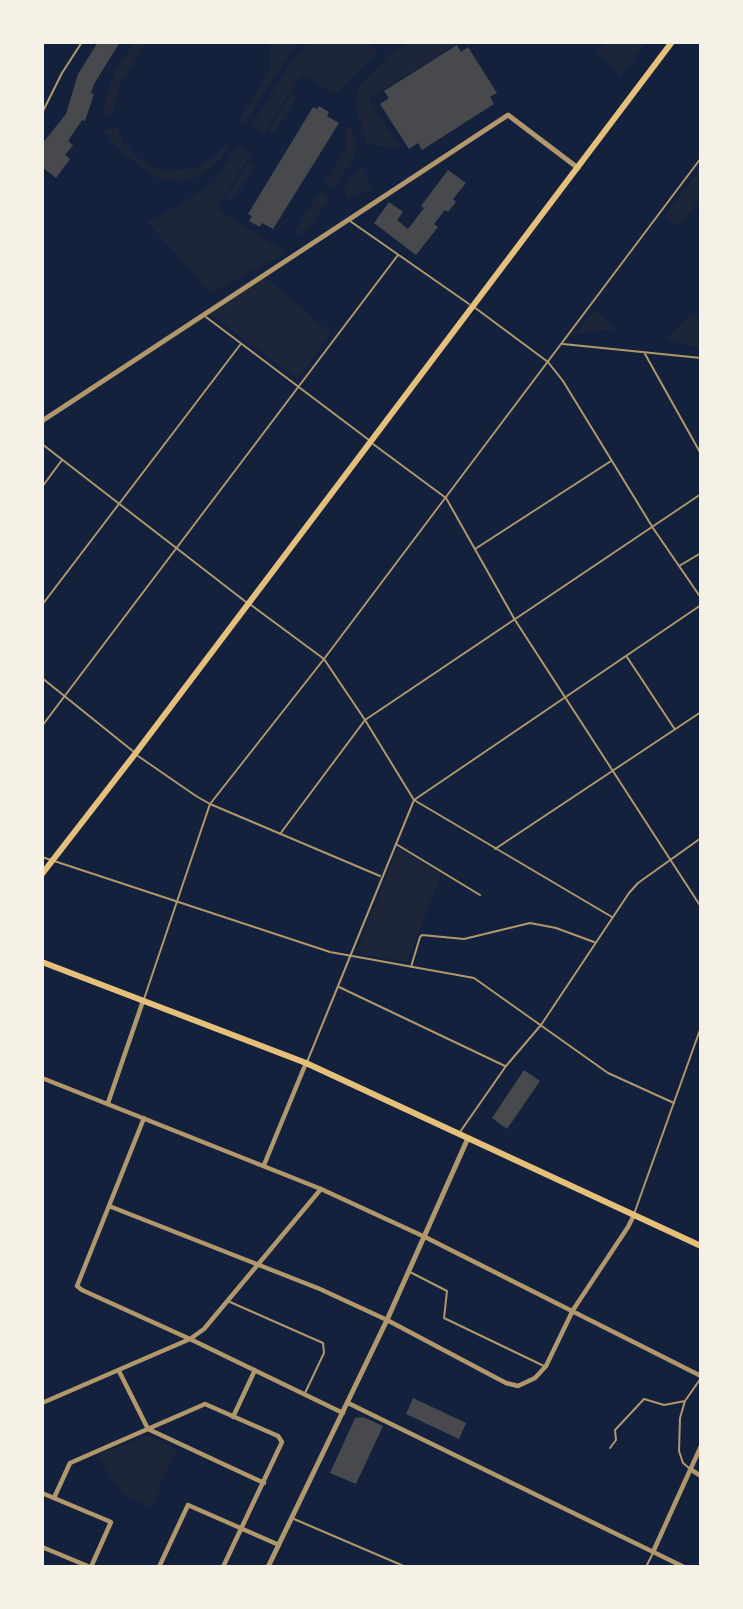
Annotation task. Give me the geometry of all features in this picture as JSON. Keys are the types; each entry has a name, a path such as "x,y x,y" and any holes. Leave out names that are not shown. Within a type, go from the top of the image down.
{"main road":[{"path":"42,874 672,42"},
{"path":"42,962 306,1063 701,1246"}],"street":[{"path":"42,421 508,115 578,167"},
{"path":"108,1103 143,1001"},
{"path":"264,1165 306,1063"},
{"path":"42,1078 321,1189 573,1310 701,1377"},
{"path":"145,1118 77,1286 343,1413"},
{"path":"268,1567 387,1320 468,1139"},
{"path":"42,1403 190,1339 204,1329 321,1189"},
{"path":"109,1206 320,1289 387,1320 506,1383 518,1386 541,1373 546,1366 573,1310 634,1215"},
{"path":"233,1417 255,1370"},
{"path":"118,1371 148,1429 264,1483"},
{"path":"348,1403 684,1567"},
{"path":"54,1497 70,1463 205,1404 278,1436 282,1442 223,1567"},
{"path":"653,1552 701,1446"},
{"path":"690,1469 701,1476"},
{"path":"42,1493 111,1522 90,1567 42,1546"},
{"path":"159,1567 188,1505 279,1545"}],"lane":[{"path":"42,113 62,73 82,42"},
{"path":"143,1001 210,804 324,659 701,158"},
{"path":"348,220 548,362 563,381 678,567 701,598"},
{"path":"42,726 398,255"},
{"path":"202,314 446,498 514,620 701,907"},
{"path":"42,605 240,344"},
{"path":"562,344 701,358"},
{"path":"645,354 701,454"},
{"path":"42,444 324,659 414,800 612,917"},
{"path":"42,487 62,460"},
{"path":"475,549 612,460"},
{"path":"281,834 365,720 701,494"},
{"path":"678,567 701,553"},
{"path":"306,1063 414,800 701,605"},
{"path":"626,656 675,729"},
{"path":"42,678 135,754 196,796 381,876"},
{"path":"495,849 701,712"},
{"path":"459,1134 506,1066 541,1025 612,917 638,883 701,838"},
{"path":"395,843 480,895"},
{"path":"42,857 330,952 474,978 608,1073 674,1103"},
{"path":"410,967 419,937 422,935 464,939 521,925 540,925 575,934 595,943"},
{"path":"338,987 506,1066"},
{"path":"634,1215 701,1027"},
{"path":"409,1272 447,1291 444,1318 546,1366"},
{"path":"229,1301 323,1343 324,1353 305,1394"},
{"path":"690,1469 683,1463 680,1451 679,1425 685,1401 701,1377"},
{"path":"610,1448 616,1440 615,1430 644,1399 664,1405 685,1401"},
{"path":"292,1518 406,1567"},
{"path":"646,1567 653,1552"}],"shaded area":[{"path":"134,42 147,42 120,84 114,104 115,114 102,116 116,70"},
{"path":"272,42 298,42 244,124 239,121 270,69"},
{"path":"315,42 369,44 376,48 377,53 335,94 301,75 263,134 251,126 296,55"},
{"path":"411,42 460,42 369,99 400,149 372,145 366,142 355,103 359,86 391,53"},
{"path":"607,42 647,42 620,76 597,51"},
{"path":"291,93 297,97 274,133 268,130"},
{"path":"351,126 357,146 354,157 334,189 325,183 346,148 346,128"},
{"path":"117,127 124,143 138,158 156,168 176,171 197,167 214,157 228,141 230,143 222,157 209,169 197,177 180,182 155,177 122,153 104,131"},
{"path":"238,145 251,153 217,209 284,251 284,254 211,293 147,222 215,181"},
{"path":"249,161 255,165 232,202 226,198"},
{"path":"359,168 363,168 372,188 348,199 344,190"},
{"path":"701,168 701,197 679,226 665,216"},
{"path":"320,191 329,197 310,228 297,235 294,233"},
{"path":"263,276 331,333 297,379 206,311"},
{"path":"594,310 617,329 576,334"},
{"path":"691,314 701,319 701,348 664,340"},
{"path":"398,847 441,875 407,962 361,954 358,947"},
{"path":"147,1435 177,1449 150,1507 123,1495 97,1455"}],"building":[{"path":"98,42 120,42 94,84 91,93 94,94 85,121 82,120 68,141 73,145 65,155 70,159 56,178 42,167 42,144 66,114 78,74"},
{"path":"457,45 461,52 468,47 497,93 490,97 494,104 422,150 418,143 409,149 380,104 389,98 384,91"},
{"path":"319,106 329,112 327,116 339,123 273,229 262,223 260,227 249,221 252,216 248,214 313,107 317,109"},
{"path":"448,170 466,183 453,199 456,202 448,212 445,210 434,224 438,227 416,255 374,223 389,202 403,212 397,220 408,229 424,208 421,206"},
{"path":"524,1070 540,1081 507,1129 492,1118"},
{"path":"413,1398 466,1423 459,1439 406,1414"},
{"path":"363,1417 383,1426 356,1484 330,1473 355,1418"}]}
